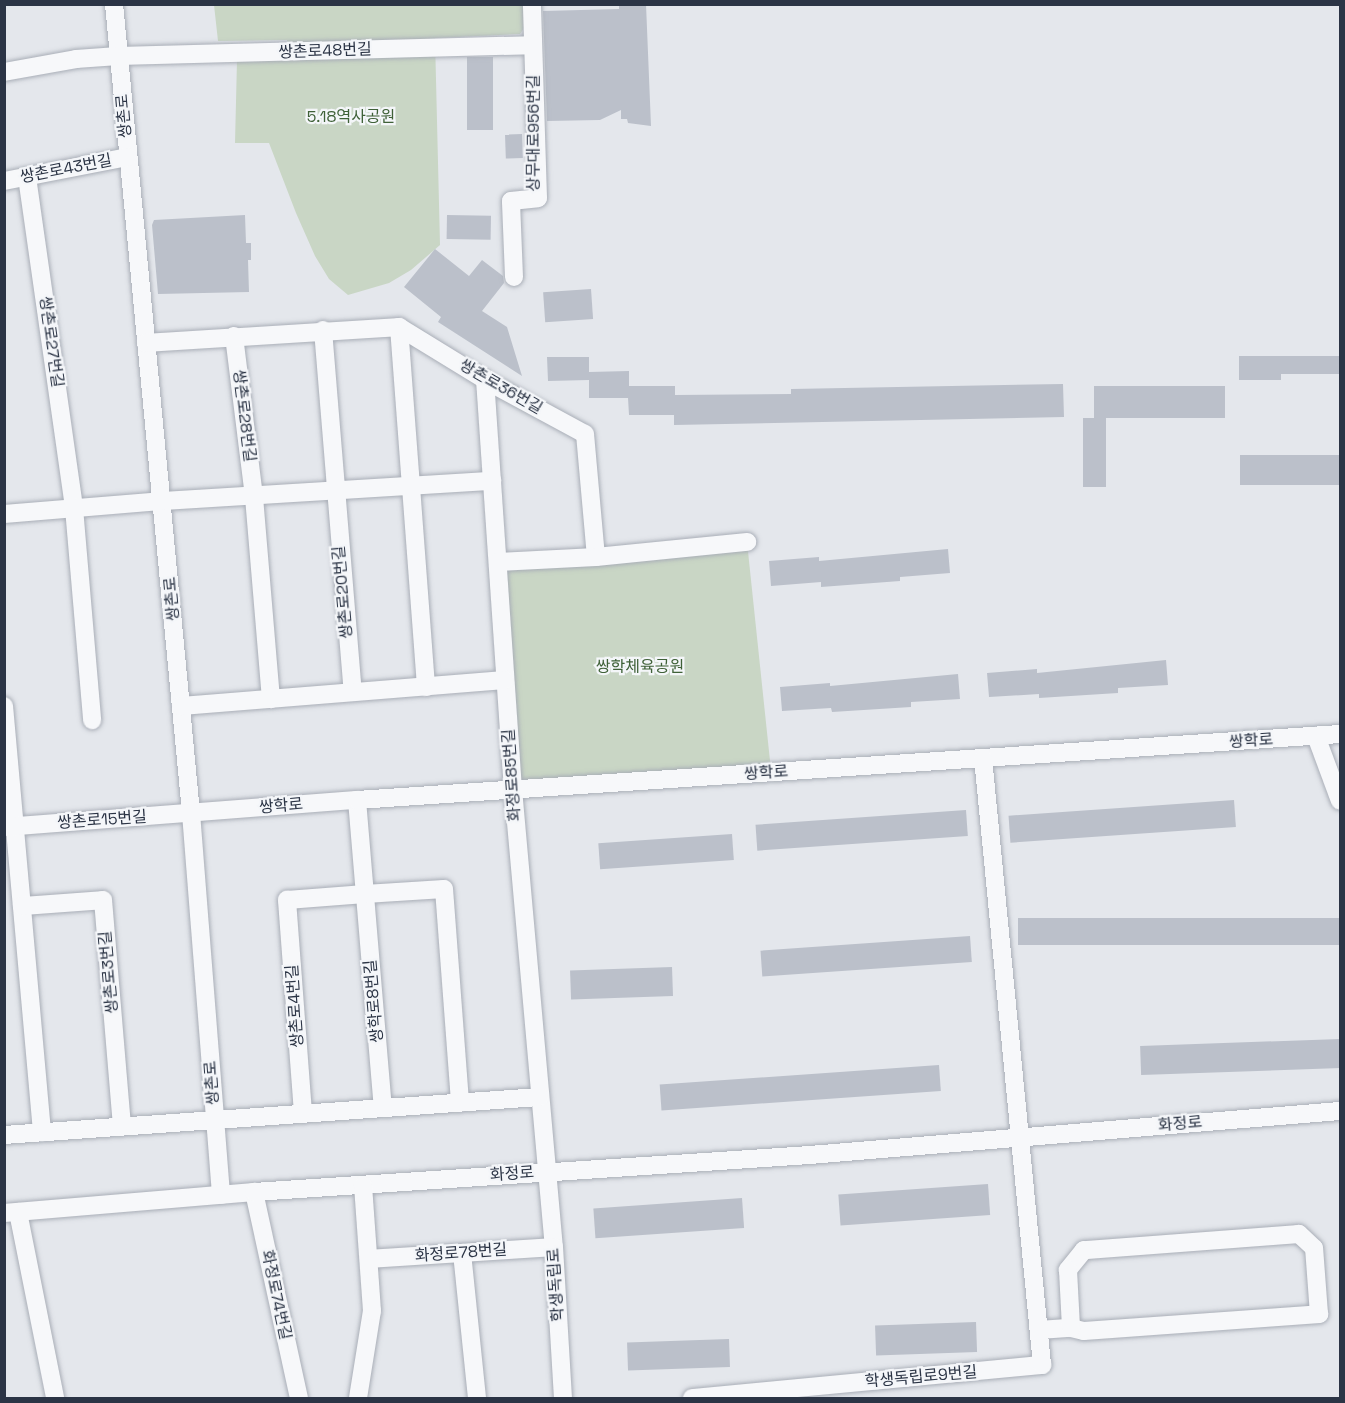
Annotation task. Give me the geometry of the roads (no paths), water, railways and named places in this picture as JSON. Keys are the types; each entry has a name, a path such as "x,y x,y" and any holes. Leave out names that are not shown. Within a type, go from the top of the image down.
{"street":[{"name":"쌍촌로","path":"114,4 163,501 191,813 221,1195"},
{"name":"상무대로956번길","path":"514,278 511,201 538,198 532,4"},
{"name":"쌍촌로48번길","path":"4,72 76,59 118,56 532,45"},
{"name":"쌍촌로43번길","path":"4,181 128,157"},
{"name":"쌍촌로27번길","path":"27,177 75,508 92,720"},
{"path":"146,343 323,330 399,327 426,687"},
{"name":"쌍촌로36번길","path":"399,327 485,379 585,434 596,557"},
{"path":"323,330 334,490"},
{"name":"쌍촌로28번길","path":"234,336 254,497"},
{"name":"화정로85번길","path":"485,379 513,789 546,1172"},
{"path":"4,514 163,501 492,481"},
{"name":"쌍촌로20번길","path":"334,490 352,692"},
{"path":"254,497 271,699"},
{"path":"498,562 596,557 747,542"},
{"path":"181,706 506,680"},
{"path":"4,706 9,827 22,906 42,1132"},
{"name":"쌍학로","path":"191,813 513,789 1341,734"},
{"path":"1316,736 1341,801"},
{"path":"983,758 1039,1330 1071,1328 1084,1331 1319,1314 1314,1248 1299,1234 1084,1250 1068,1270 1071,1328"},
{"name":"쌍학로8번길","path":"357,800 383,1108"},
{"name":"쌍촌로15번길","path":"9,827 191,813"},
{"path":"365,894 444,889 460,1102"},
{"name":"쌍촌로4번길","path":"303,1113 287,900 365,894"},
{"name":"쌍촌로3번길","path":"22,906 103,900 122,1126"},
{"path":"4,1135 540,1097"},
{"name":"화정로","path":"11,1212 254,1192 800,1155 1341,1112"},
{"name":"학생독립로","path":"546,1172 554,1247 563,1398"},
{"path":"358,1398 372,1311 363,1185"},
{"name":"화정로74번길","path":"254,1192 299,1398"},
{"path":"11,1212 55,1398"},
{"name":"화정로78번길","path":"369,1259 554,1247"},
{"path":"462,1253 477,1398"},
{"name":"학생독립로9번길","path":"692,1398 1042,1365 1039,1330"}],"park label":[{"name":"5.18역사공원","path":"351,117"},
{"name":"쌍학체육공원","path":"640,667"}]}
